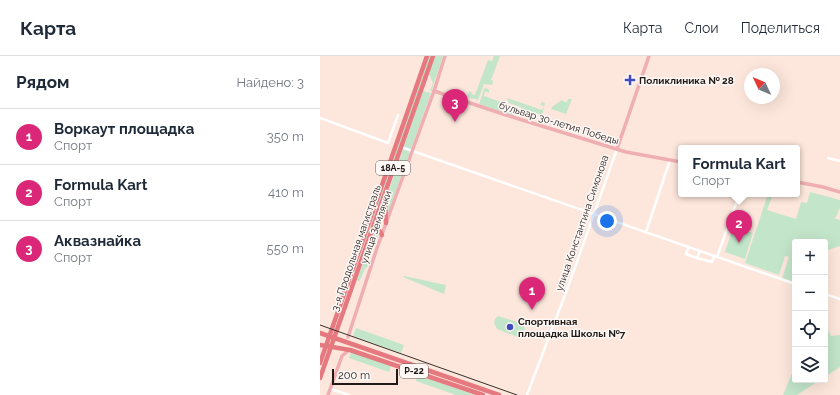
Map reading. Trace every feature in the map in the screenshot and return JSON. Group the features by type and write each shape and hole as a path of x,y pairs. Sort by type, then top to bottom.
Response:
{"highway":[{"name":"3-я Продольная магистраль","path":"320,378 427,56"},
{"name":"3-я Продольная магистраль","path":"320,363 370,234 432,56"},
{"path":"386,188 386,223"},
{"path":"370,234 375,230 378,230 382,236"},
{"name":"Р-22","path":"320,333 499,395"},
{"name":"Р-22","path":"320,345 350,350 483,395"}],"main road":[{"name":"улица Землячки","path":"348,337 386,223 434,91 445,56"},
{"name":"улица Константина Симонова","path":"617,149 649,56"},
{"name":"бульвар 30-летия Победы","path":"434,91 617,149 678,161"},
{"path":"800,183 840,192"},
{"path":"341,340 348,337 353,344"},
{"path":"335,347 342,356"},
{"path":"328,395 342,356 350,350"}],"street":[{"path":"320,118 388,144 398,116"},
{"path":"400,148 402,147 792,283"},
{"name":"улица Константина Симонова","path":"527,395 617,149"},
{"path":"828,158 840,161"},
{"path":"646,232 670,160"},
{"path":"689,247 686,254 712,262 716,256 738,198 740,197"},
{"path":"697,258 700,251"},
{"path":"828,295 840,299"},
{"path":"330,389 349,395"}],"green space":[{"path":"429,56 431,56 352,279 352,278"},
{"path":"435,56 443,56 431,92 433,83 429,74"},
{"path":"494,56 500,56 491,80 493,81 492,85 484,84 478,100 467,97 469,91 472,92 471,94 475,95 488,60 492,61"},
{"path":"486,88 489,90 489,93 485,91 484,96 507,104 506,106 517,108 517,114 514,116 479,104 484,89"},
{"path":"423,91 431,93 388,213 387,196"},
{"path":"507,98 542,110 544,106 540,105 542,102 545,103 542,115 536,113 535,118 519,113 521,107 509,103"},
{"path":"568,99 572,99 566,114 551,109 562,100 564,102 565,101 565,103 566,101 567,103"},
{"path":"810,192 840,200 840,208 836,217 834,218 840,220 840,246 828,250 828,239 792,239 792,281 782,278 789,257 785,256 779,275 745,263 767,197 772,197 767,210 796,219 801,202 807,203"},
{"path":"733,227 753,233 745,259 725,252"},
{"path":"376,231 379,234 368,266 359,282 357,280"},
{"path":"403,277 446,285 444,294"},
{"name":"Спортивная площадка Школы №7","path":"498,316 521,323 525,328 523,334 518,337 497,329 494,323"},
{"path":"356,328 404,345 401,353 353,336"},
{"path":"828,330 831,336 840,335 840,367 828,375"},
{"path":"351,352 391,366 389,372 349,358"},
{"path":"792,373 792,383 815,383 797,395 783,395"},
{"path":"418,375 475,395 456,395 416,381"}],"tram line":[{"path":"320,325 517,395"}],"place":[{"name":"Поликлиника № 28","path":"630,80"},
{"name":"Аквазнайка","path":"455,122"},
{"name":"Formula Kart","path":"739,243"},
{"name":"Воркаут площадка","path":"532,310"},
{"name":"Спортивная площадка Школы №7","path":"510,327"}]}
